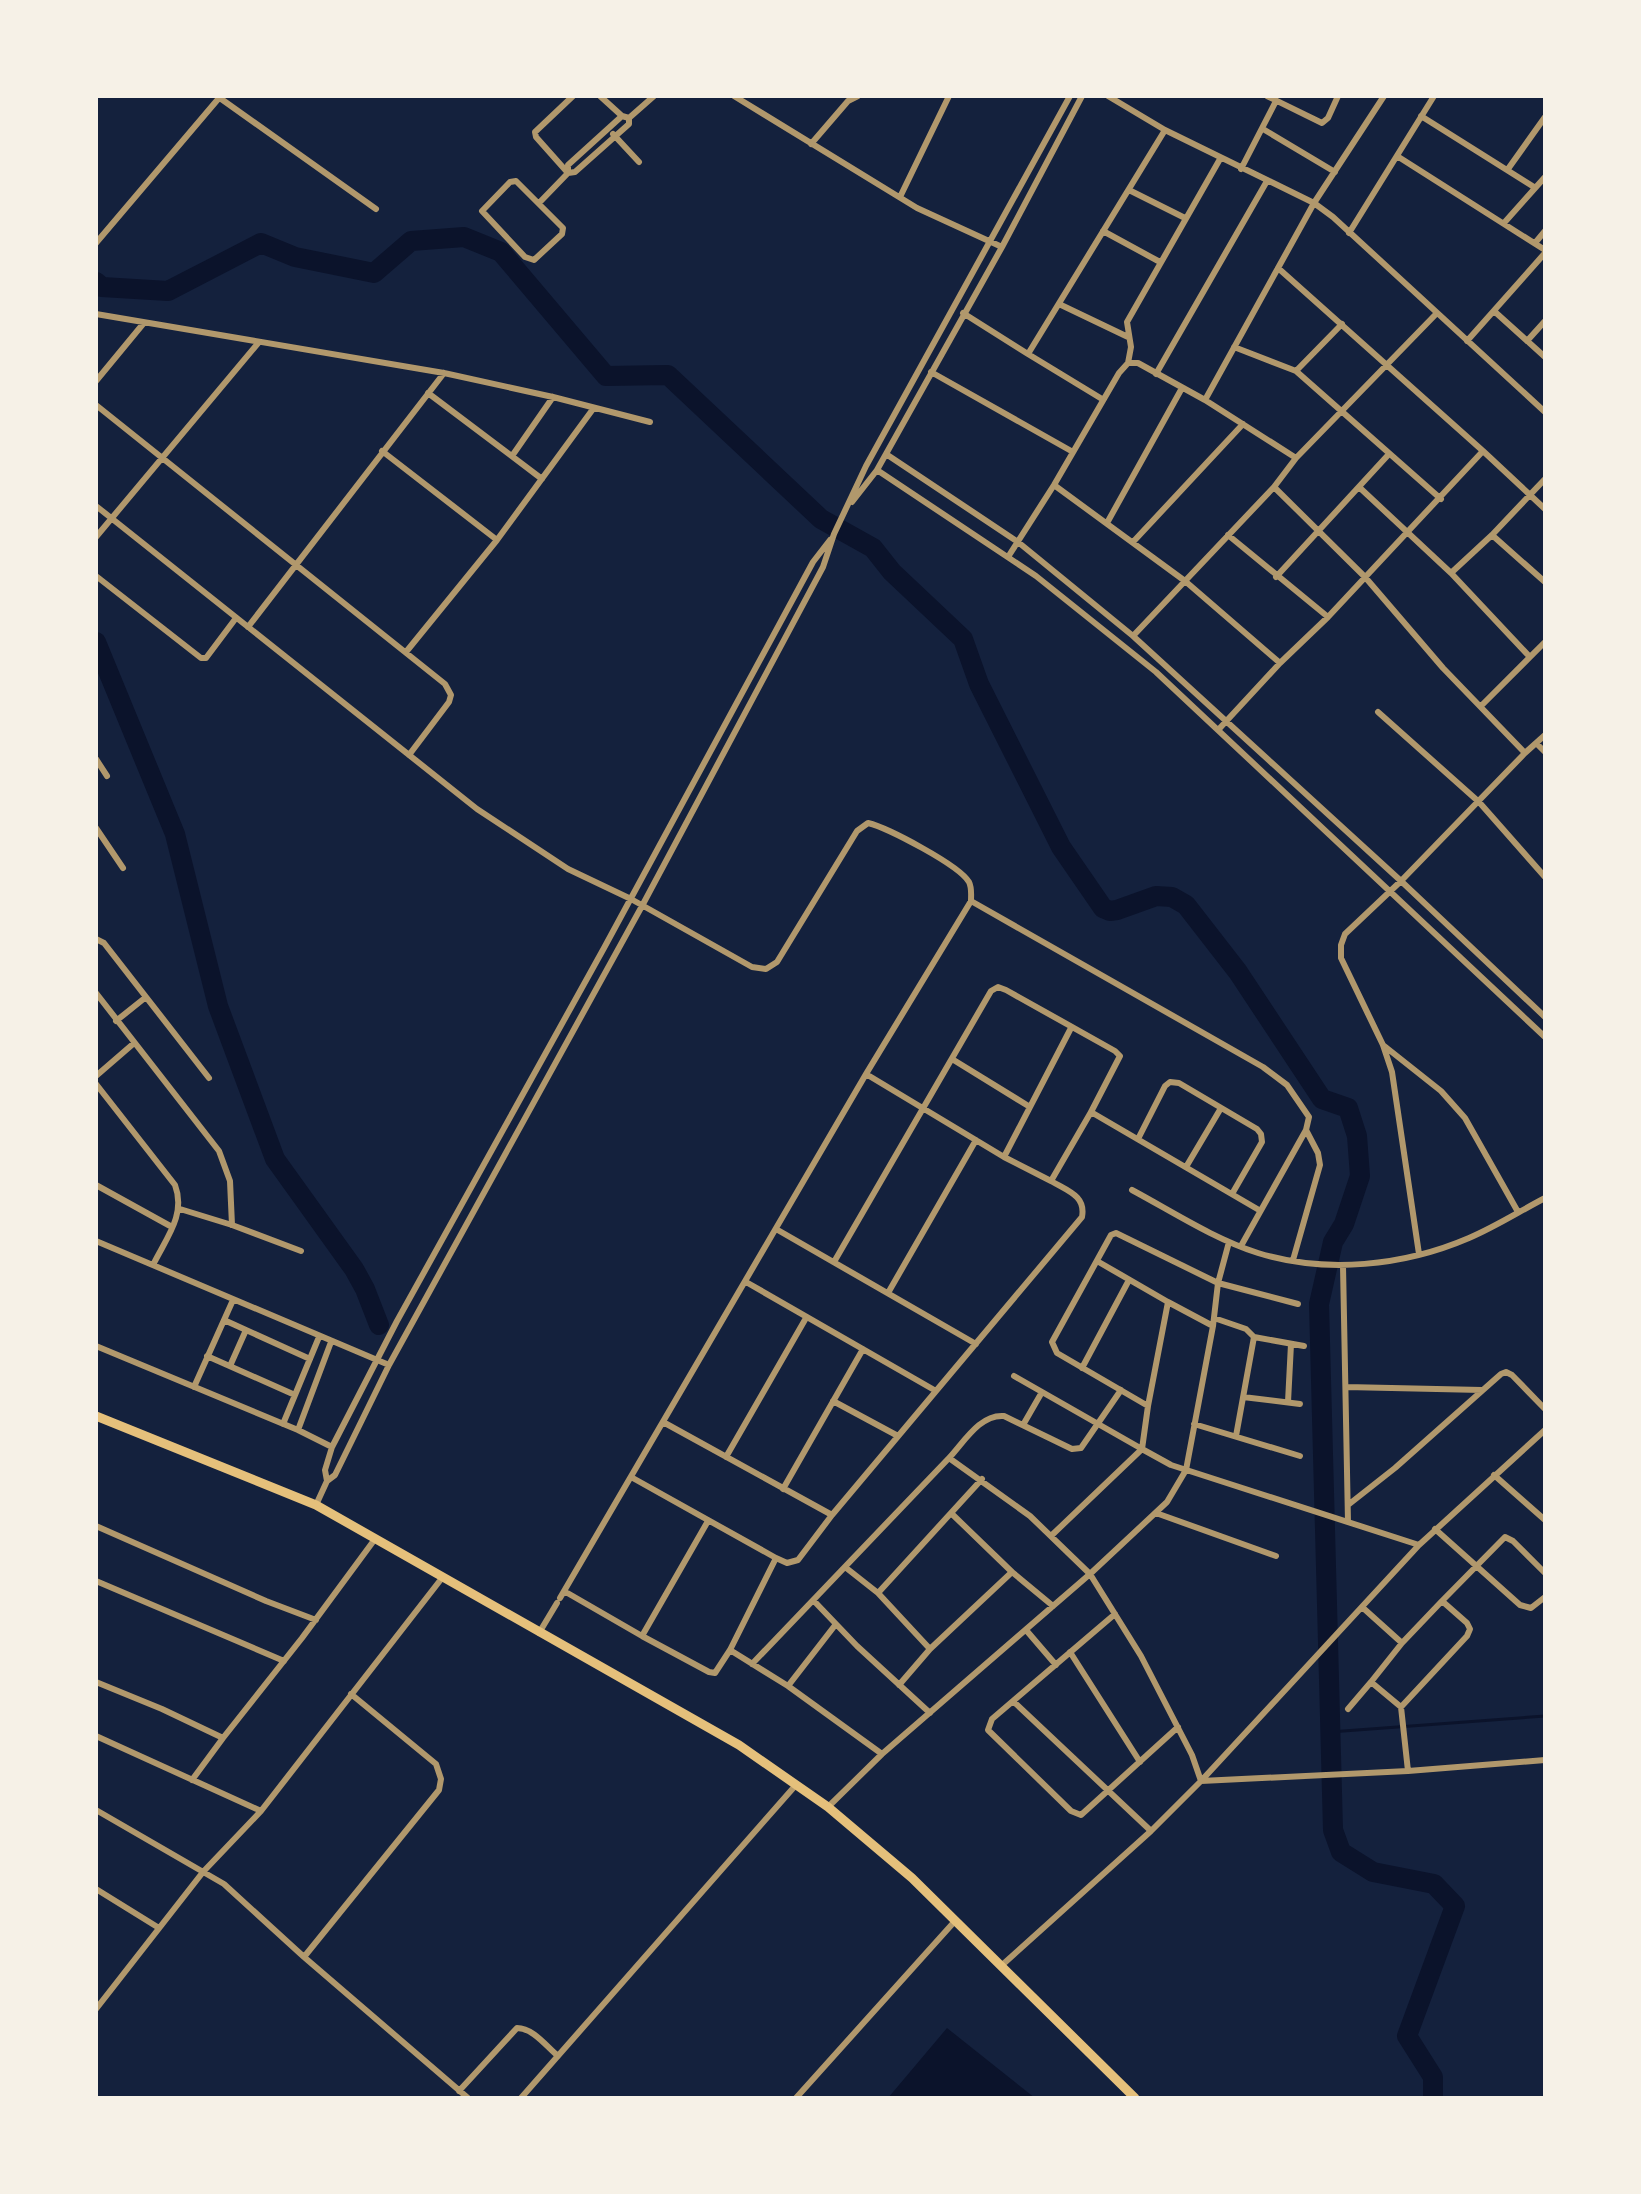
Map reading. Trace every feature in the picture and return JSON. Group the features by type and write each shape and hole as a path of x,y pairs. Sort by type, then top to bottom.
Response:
{"main road":[{"path":"96,1416 316,1505 739,1745 828,1807 912,1878 1135,2098"}],"street":[{"path":"568,173 534,134 573,96"},
{"path":"539,203 568,173 575,172 629,124 626,117 600,96"},
{"path":"568,173 568,165 608,128 654,96"},
{"path":"734,96 900,197 1002,247"},
{"path":"811,144 846,98 858,96"},
{"path":"900,197 949,96"},
{"path":"327,1481 325,1470 332,1447 454,1217 813,562 834,534 866,466 1070,96"},
{"path":"850,504 877,470 1002,247 1082,96"},
{"path":"1108,96 1220,159 1314,203 1545,412"},
{"path":"1267,96 1322,123 1328,118 1338,96"},
{"path":"1205,400 1314,203 1384,96"},
{"path":"1349,233 1434,96"},
{"path":"96,243 218,97 376,209"},
{"path":"1241,169 1276,101"},
{"path":"1421,116 1534,187"},
{"path":"1508,169 1545,117"},
{"path":"608,128 639,162"},
{"path":"1263,129 1335,172"},
{"path":"1028,354 1165,130"},
{"path":"1397,156 1545,252 1467,341"},
{"path":"1008,557 1054,485 1102,399 1128,363 1131,347 1127,322 1220,159"},
{"path":"1504,223 1545,177"},
{"path":"512,181 539,203 562,225 563,231 538,258 529,260 482,211 512,181"},
{"path":"1156,374 1267,181"},
{"path":"1129,190 1185,218"},
{"path":"1103,231 1160,262"},
{"path":"1535,243 1545,231"},
{"path":"1278,268 1545,509"},
{"path":"1059,304 1128,337"},
{"path":"1494,311 1545,357"},
{"path":"963,313 1102,399"},
{"path":"1133,636 1274,487 1296,458 1437,313"},
{"path":"96,314 444,373 650,422"},
{"path":"1527,341 1545,321"},
{"path":"96,381 143,324"},
{"path":"1296,371 1342,324"},
{"path":"96,537 259,342"},
{"path":"1234,347 1296,371 1441,499"},
{"path":"1128,363 1138,363 1205,400 1296,458"},
{"path":"931,372 1073,452"},
{"path":"248,627 444,373"},
{"path":"1107,523 1182,388"},
{"path":"428,393 542,479"},
{"path":"512,456 553,397"},
{"path":"96,405 445,684 451,695 449,702 409,755"},
{"path":"406,652 497,540 593,409"},
{"path":"1133,542 1243,424"},
{"path":"382,451 497,540"},
{"path":"1219,729 1441,499 1483,451"},
{"path":"886,454 1018,542 1133,636 1545,1017"},
{"path":"1276,577 1389,454"},
{"path":"877,470 1036,576 1156,672 1545,1037"},
{"path":"1451,573 1545,479"},
{"path":"1054,485 1185,581 1280,663"},
{"path":"1274,487 1365,577 1443,668 1525,753"},
{"path":"1359,487 1451,573 1529,656"},
{"path":"96,506 477,809 568,869 631,899 752,967 766,969 777,962 857,831 868,823 885,828 956,870 967,879 972,890 971,901 866,1074 539,1633"},
{"path":"316,1505 327,1481 335,1475 389,1365 642,906 823,567 834,534"},
{"path":"1228,535 1328,617"},
{"path":"1492,535 1545,582"},
{"path":"96,576 201,658 206,658 236,618"},
{"path":"1481,706 1545,642"},
{"path":"1378,712 1479,802 1545,877"},
{"path":"1419,1254 1392,1072 1383,1045 1341,958 1341,945 1345,934 1545,735"},
{"path":"1537,744 1545,752"},
{"path":"96,759 107,776"},
{"path":"96,828 123,868"},
{"path":"96,843 103,839"},
{"path":"971,901 1263,1067 1287,1085 1309,1117 1306,1130 1241,1246"},
{"path":"96,939 104,943 209,1078"},
{"path":"834,1262 991,991 998,987 1120,1056 1051,1181"},
{"path":"96,993 224,1160 230,1181 232,1225"},
{"path":"116,1021 146,997"},
{"path":"1004,1157 1071,1028"},
{"path":"96,1076 133,1044"},
{"path":"1383,1045 1441,1091 1465,1118 1518,1212"},
{"path":"952,1059 1030,1107"},
{"path":"631,1477 776,1558 787,1563 798,1560 832,1515 1082,1217 1080,1199 866,1074"},
{"path":"1138,1139 1165,1086 1170,1082 1179,1083 1261,1134 1262,1142 1232,1194"},
{"path":"96,1084 175,1185 180,1209 154,1263"},
{"path":"1186,1167 1221,1108"},
{"path":"1091,1112 1259,1210"},
{"path":"1293,1260 1320,1165 1318,1153 1306,1130"},
{"path":"888,1293 976,1140"},
{"path":"96,1185 172,1227"},
{"path":"1132,1190 1229,1242 1293,1260 1343,1266 1419,1254 1465,1240 1545,1198"},
{"path":"180,1209 301,1251"},
{"path":"776,1229 976,1344"},
{"path":"1148,1406 1057,1353 1052,1342 1111,1235 1116,1233 1218,1283 1298,1304"},
{"path":"96,1241 389,1365"},
{"path":"828,1807 882,1754 1090,1574 1167,1502 1186,1470 1218,1283 1229,1242"},
{"path":"1097,1261 1168,1302 1213,1322 1246,1329 1254,1337 1304,1346"},
{"path":"1343,1266 1348,1522"},
{"path":"1082,1368 1129,1280"},
{"path":"746,1282 936,1391"},
{"path":"194,1387 233,1300"},
{"path":"1052,1535 1142,1449 1168,1302"},
{"path":"726,1457 806,1318"},
{"path":"224,1320 310,1359"},
{"path":"230,1366 246,1330"},
{"path":"283,1424 319,1337"},
{"path":"1236,1436 1254,1337"},
{"path":"298,1430 331,1342"},
{"path":"1288,1402 1291,1344"},
{"path":"96,1346 332,1447"},
{"path":"783,1489 863,1349"},
{"path":"207,1356 295,1395"},
{"path":"1348,1505 1506,1372 1519,1381 1545,1409"},
{"path":"1014,1376 1142,1449 1186,1470 1419,1545"},
{"path":"1346,1387 1483,1390"},
{"path":"752,1664 985,1420 993,1415 1004,1416 1072,1449 1081,1448 1121,1390"},
{"path":"1023,1425 1042,1392"},
{"path":"1243,1397 1300,1404"},
{"path":"833,1401 898,1436"},
{"path":"663,1422 832,1515"},
{"path":"1194,1424 1300,1456"},
{"path":"1001,1967 1151,1831 1419,1545 1545,1430"},
{"path":"949,1458 982,1479 1052,1535 1090,1574 1141,1656 1178,1727 1201,1781"},
{"path":"1494,1475 1545,1521"},
{"path":"878,1593 982,1479"},
{"path":"1156,1513 1276,1556"},
{"path":"952,1514 1012,1572 1053,1606"},
{"path":"642,1636 708,1521"},
{"path":"96,1526 316,1620"},
{"path":"1435,1529 1526,1607 1536,1606 1545,1597"},
{"path":"1348,1709 1402,1643 1501,1540 1508,1537 1545,1573"},
{"path":"192,1780 375,1539"},
{"path":"560,1597 715,1673 720,1669 776,1558"},
{"path":"845,1567 878,1593 930,1649"},
{"path":"899,1685 930,1649 1012,1572"},
{"path":"96,2009 203,1872 261,1811 442,1578"},
{"path":"96,1581 284,1661"},
{"path":"814,1601 930,1713"},
{"path":"1401,1707 1470,1629 1442,1601"},
{"path":"1362,1607 1402,1643"},
{"path":"1115,1614 992,1719 988,1730 1071,1811 1081,1815 1178,1727"},
{"path":"788,1686 836,1624"},
{"path":"1026,1630 1056,1665"},
{"path":"730,1650 788,1686 882,1754"},
{"path":"1070,1652 1140,1762"},
{"path":"96,1682 223,1738"},
{"path":"1371,1682 1401,1707 1408,1771"},
{"path":"304,1957 439,1790 441,1779 436,1764 351,1694"},
{"path":"1013,1701 1151,1831"},
{"path":"96,1736 261,1811"},
{"path":"1201,1781 1408,1771 1545,1760"},
{"path":"521,2098 795,1786"},
{"path":"96,1810 224,1884 468,2098"},
{"path":"96,1889 159,1928"},
{"path":"796,2098 955,1921"},
{"path":"459,2091 517,2028 530,2032 558,2056"}],"water":[{"path":"947,2028 1035,2098 888,2098"}],"waterway":[{"path":"96,282 102,287 168,291 261,243 295,257 374,273 411,241 464,237 501,252 606,376 668,375 821,519 873,548 892,572 963,639 979,684 1061,847 1103,908 1117,910 1156,896 1172,897 1186,905 1238,972 1322,1099 1348,1108 1357,1136 1360,1176 1344,1224 1333,1242 1319,1304 1333,1830 1341,1852 1373,1872 1434,1884 1455,1906 1407,2036 1433,2077 1433,2098"},
{"path":"96,642 175,834 218,1006 275,1159 354,1269 379,1325"},
{"path":"1330,1732 1545,1716"}]}
